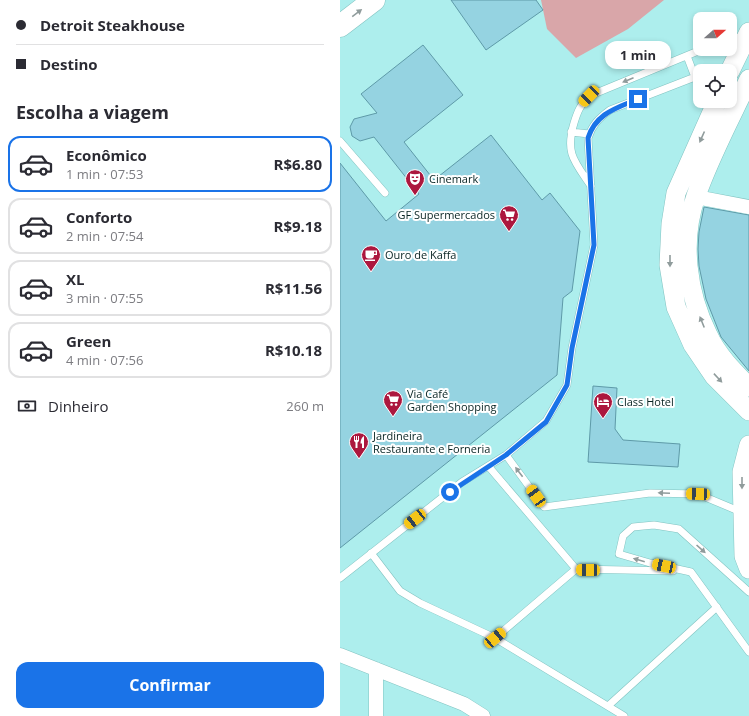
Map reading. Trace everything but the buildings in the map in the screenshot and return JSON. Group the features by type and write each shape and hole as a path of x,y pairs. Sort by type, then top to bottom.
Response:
{"highway":[{"path":"340,26 374,0"}],"main road":[{"path":"733,64 742,35"},
{"path":"749,79 696,197 690,226 688,256 692,297 708,336 728,366 749,387"},
{"path":"714,108 676,193 670,224 669,265 676,307 693,345 714,376 749,411"},
{"path":"749,445 742,472 744,556 749,569"}],"street":[{"path":"696,197 749,207"},
{"path":"340,655 464,704 483,716"},
{"path":"376,669 376,716"}],"lane":[{"path":"591,186 572,156 569,140 579,107 589,96 693,53"},
{"path":"687,56 693,67"},
{"path":"340,578 462,482 506,455 546,422 567,385 572,348 594,245 590,134 600,117 610,110 693,79"},
{"path":"571,132 590,134"},
{"path":"340,141 385,193"},
{"path":"506,455 544,507 650,493 698,494 742,512"},
{"path":"489,466 576,570"},
{"path":"749,592 679,529 654,525 633,527 623,536 619,554 650,563 691,572 749,652"},
{"path":"371,553 400,591 420,603 495,638 624,716"},
{"path":"495,638 576,570 691,572"},
{"path":"608,706 717,607"}],"shaded area":[{"path":"541,0 664,0 628,29 576,58 547,29"}],"place":[{"name":"Cinemark","path":"415,196"},
{"name":"GF Supermercados","path":"509,232"},
{"name":"Ouro de Kaffa","path":"371,272"},
{"name":"Via Café Garden Shopping","path":"393,417"},
{"name":"Class Hotel","path":"603,419"},
{"name":"Jardineira Restaurante e Forneria","path":"359,459"}],"route":[{"path":"450,492 462,482 506,455 546,422 567,385 572,348 594,245 588,138 591,129 600,117 610,110 638,99"}]}
